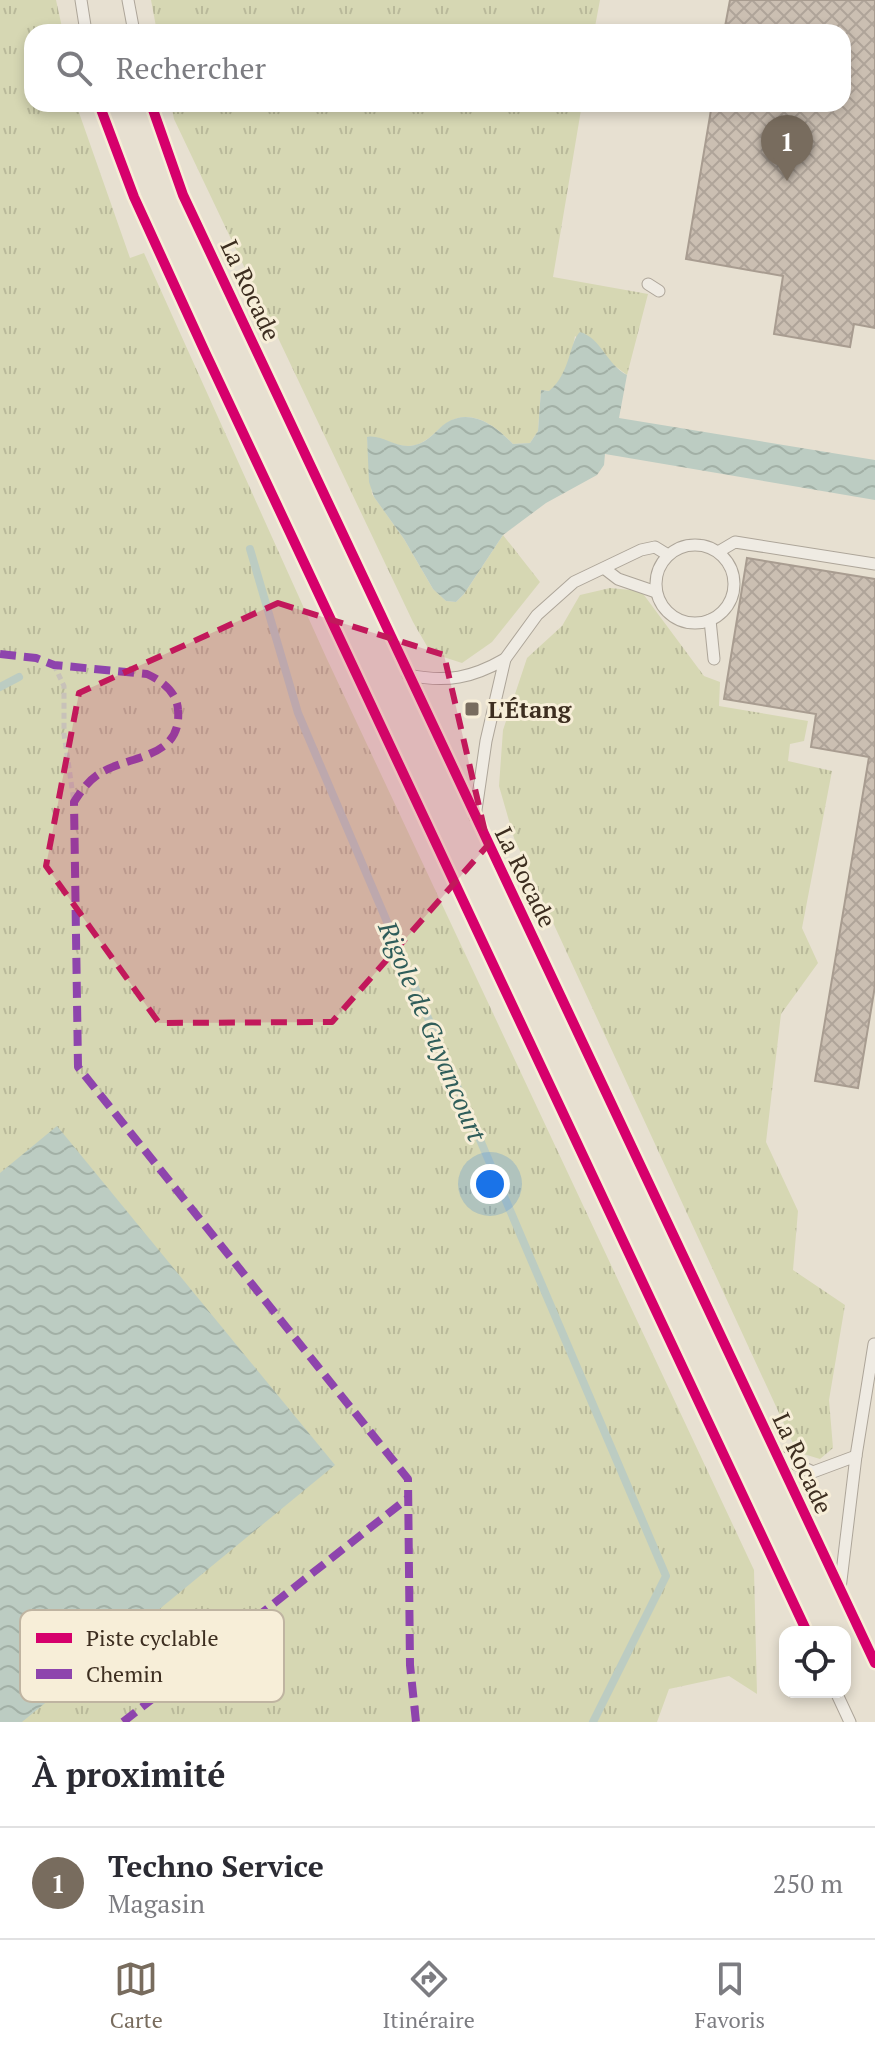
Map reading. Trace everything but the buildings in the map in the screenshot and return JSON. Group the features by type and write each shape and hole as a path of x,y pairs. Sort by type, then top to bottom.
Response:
{"lane":[{"path":"81,0 85,24"},
{"path":"128,0 132,24"},
{"path":"102,112 134,197 205,352 804,1626"},
{"name":"La Rocade","path":"154,112 183,195 875,1663"},
{"path":"648,284 659,291"},
{"path":"718,552 735,542 875,564"},
{"path":"694,545 718,552 732,573 734,587 731,600 710,620 694,623 680,621 664,609 656,592 660,565 668,555 694,545"},
{"path":"475,817 490,720 505,659 537,615 562,591 616,560 655,547 668,555"},
{"path":"605,569 618,579 656,592"},
{"path":"710,620 714,659"},
{"path":"408,675 433,680 460,679 481,673 505,659"},
{"path":"840,1590 856,1456 874,1344"},
{"path":"778,1456 813,1472 856,1456"},
{"path":"839,1698 850,1722"}],"path":[{"path":"54,665 64,686 64,734 74,802"}],"highlighted area":[{"path":"278,603 444,655 488,845 332,1022 159,1023 46,866 79,693"}],"green space":[{"path":"0,0 56,0 61,24 24,24 24,112 79,112 130,258 144,253 326,657 754,1570 757,1694 729,1676 669,1689 657,1722 0,1722"},
{"path":"151,0 600,0 596,24 156,24"},
{"path":"173,112 581,112 553,277 648,294 627,375 575,336 564,373 550,391 541,390 538,431 530,443 513,444 491,425 465,417 447,423 416,445 403,446 367,437 372,494 404,539 433,589 446,601 456,602 464,594 503,535 540,582 492,642 462,663 431,653 413,622"},
{"path":"610,588 641,591 704,676 720,682 719,706 808,721 804,741 790,744 788,761 832,771 802,928 818,963 781,1014 766,1142 798,1211 793,1270 845,1305 829,1400 833,1448 820,1459 797,1452 514,838 499,786 503,730 527,658 562,626 580,595"}],"water":[{"path":"580,332 593,340 627,375 619,418 875,460 875,500 605,454 604,465 597,475 546,503 503,535 464,594 456,602 446,601 433,589 404,539 374,497 369,482 367,437 415,445 428,439 446,423 465,417 491,425 513,444 530,443 538,431 541,390 549,391 562,376"},
{"path":"57,1126 335,1465 158,1610 20,1610 20,1702 46,1702 22,1722 0,1722 0,1173"}],"waterway":[{"name":"Rigole de Guyancourt","path":"250,549 298,713 666,1576 593,1722"},
{"name":"Rigole de Guyancourt","path":"0,687 19,677"}],"marked path":[{"path":"0,654 36,658 54,665 147,674 163,684 175,698 177,725 164,746 99,774 74,802 78,1067 408,1479 410,1665 416,1722"},
{"path":"266,1610 408,1498"},
{"path":"123,1722 148,1702"}],"cycle path":[{"path":"102,112 134,197 205,352 804,1626"},
{"path":"154,112 183,195 875,1663"}],"place":[{"name":"Techno Service","path":"787,181"},
{"name":"L'Étang","path":"472,709"}]}
